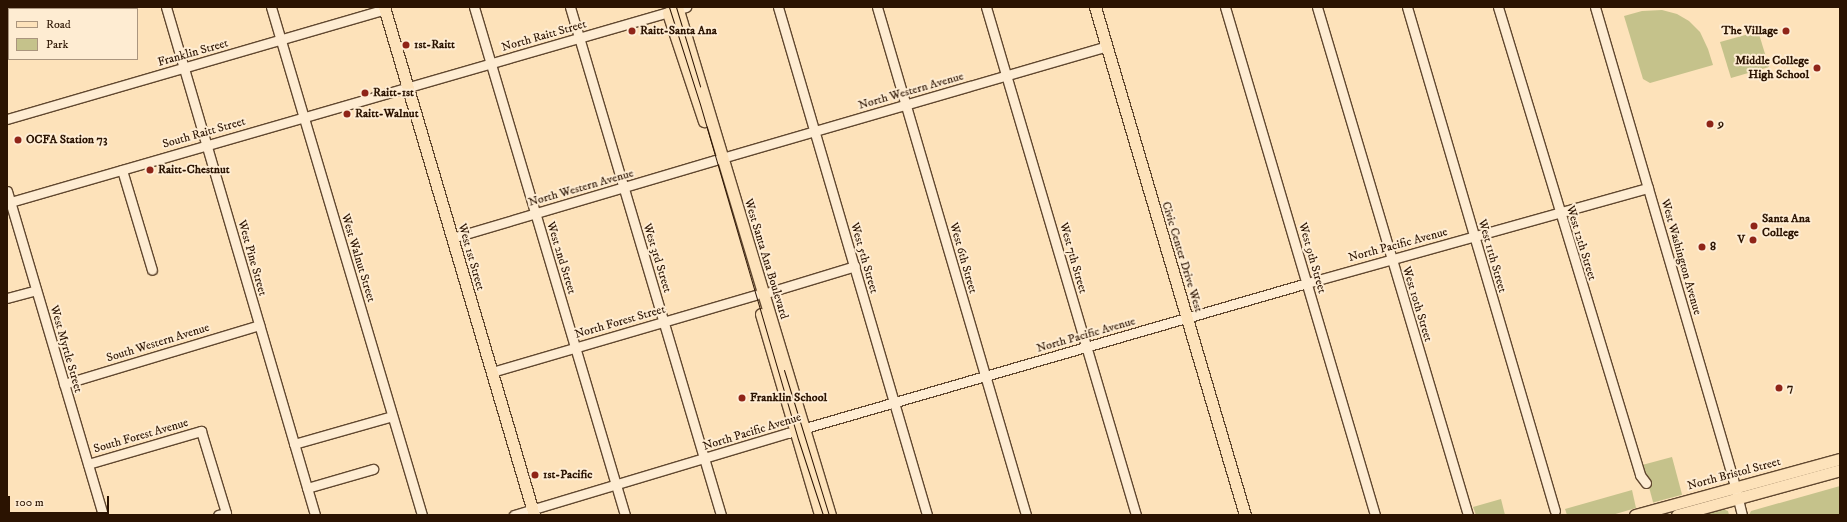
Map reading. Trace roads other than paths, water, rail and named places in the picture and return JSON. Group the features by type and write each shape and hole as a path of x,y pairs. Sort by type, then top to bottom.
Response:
{"main road":[{"name":"Civic Center Drive West","path":"1095,7 1245,515"},
{"name":"West 1st Street","path":"384,8 533,512"},
{"name":"West Santa Ana Boulevard","path":"678,10 719,159 799,430 820,515"},
{"name":"West Santa Ana Boulevard","path":"799,430 830,515"},
{"name":"North Bristol Street","path":"1635,515 1840,459"},
{"name":"North Bristol Street","path":"1677,515 1738,500 1840,470"}],"street":[{"name":"West Pine Street","path":"166,7 315,515"},
{"name":"West Walnut Street","path":"271,7 422,515"},
{"name":"West 2nd Street","path":"474,7 625,515"},
{"name":"West 3rd Street","path":"570,7 721,515"},
{"path":"651,18 653,7"},
{"name":"West 5th Street","path":"778,7 816,132 927,515"},
{"name":"West 6th Street","path":"877,7 1026,515"},
{"name":"West 7th Street","path":"986,7 1136,515"},
{"name":"West 9th Street","path":"1225,7 1375,515"},
{"name":"West 10th Street","path":"1316,7 1468,515"},
{"name":"West 11th Street","path":"1407,7 1555,511"},
{"name":"West 12th Street","path":"1498,7 1559,214 1640,475 1646,483"},
{"name":"West Washington Avenue","path":"1595,7 1742,515"},
{"name":"Franklin Street","path":"7,119 281,40 384,8"},
{"name":"North Raitt Street","path":"408,88 678,10"},
{"name":"North Western Avenue","path":"452,238 1107,46"},
{"name":"South Raitt Street","path":"9,203 408,88"},
{"path":"122,170 152,270"},
{"name":"North Pacific Avenue","path":"514,515 533,512 616,485 799,430 894,404 1307,283 1648,188"},
{"name":"West Myrtle Street","path":"7,191 9,203 103,515"},
{"name":"North Forest Street","path":"492,372 855,266"},
{"path":"7,298 36,290"},
{"name":"South Western Avenue","path":"64,384 259,325"},
{"path":"294,444 392,416"},
{"name":"South Forest Avenue","path":"88,464 201,431 222,514"},
{"path":"307,488 373,469"}],"tram line":[{"path":"669,7 700,104 798,439 823,515"},
{"path":"676,7 700,86"},
{"path":"784,370 829,515"}],"place":[{"name":"Raitt-Santa Ana","path":"632,31"},
{"name":"The Village","path":"1786,31"},
{"name":"1st-Raitt","path":"406,45"},
{"name":"Middle College High School","path":"1817,68"},
{"name":"Raitt-1st","path":"365,93"},
{"name":"Raitt-Walnut","path":"347,114"},
{"name":"9","path":"1710,124"},
{"name":"OCFA Station 73","path":"18,140"},
{"name":"Raitt-Chestnut","path":"150,170"},
{"name":"Santa Ana College","path":"1754,226"},
{"name":"V","path":"1753,240"},
{"name":"8","path":"1702,247"},
{"name":"7","path":"1779,388"},
{"name":"Franklin School","path":"742,398"},
{"name":"1st-Pacific","path":"535,475"}]}
